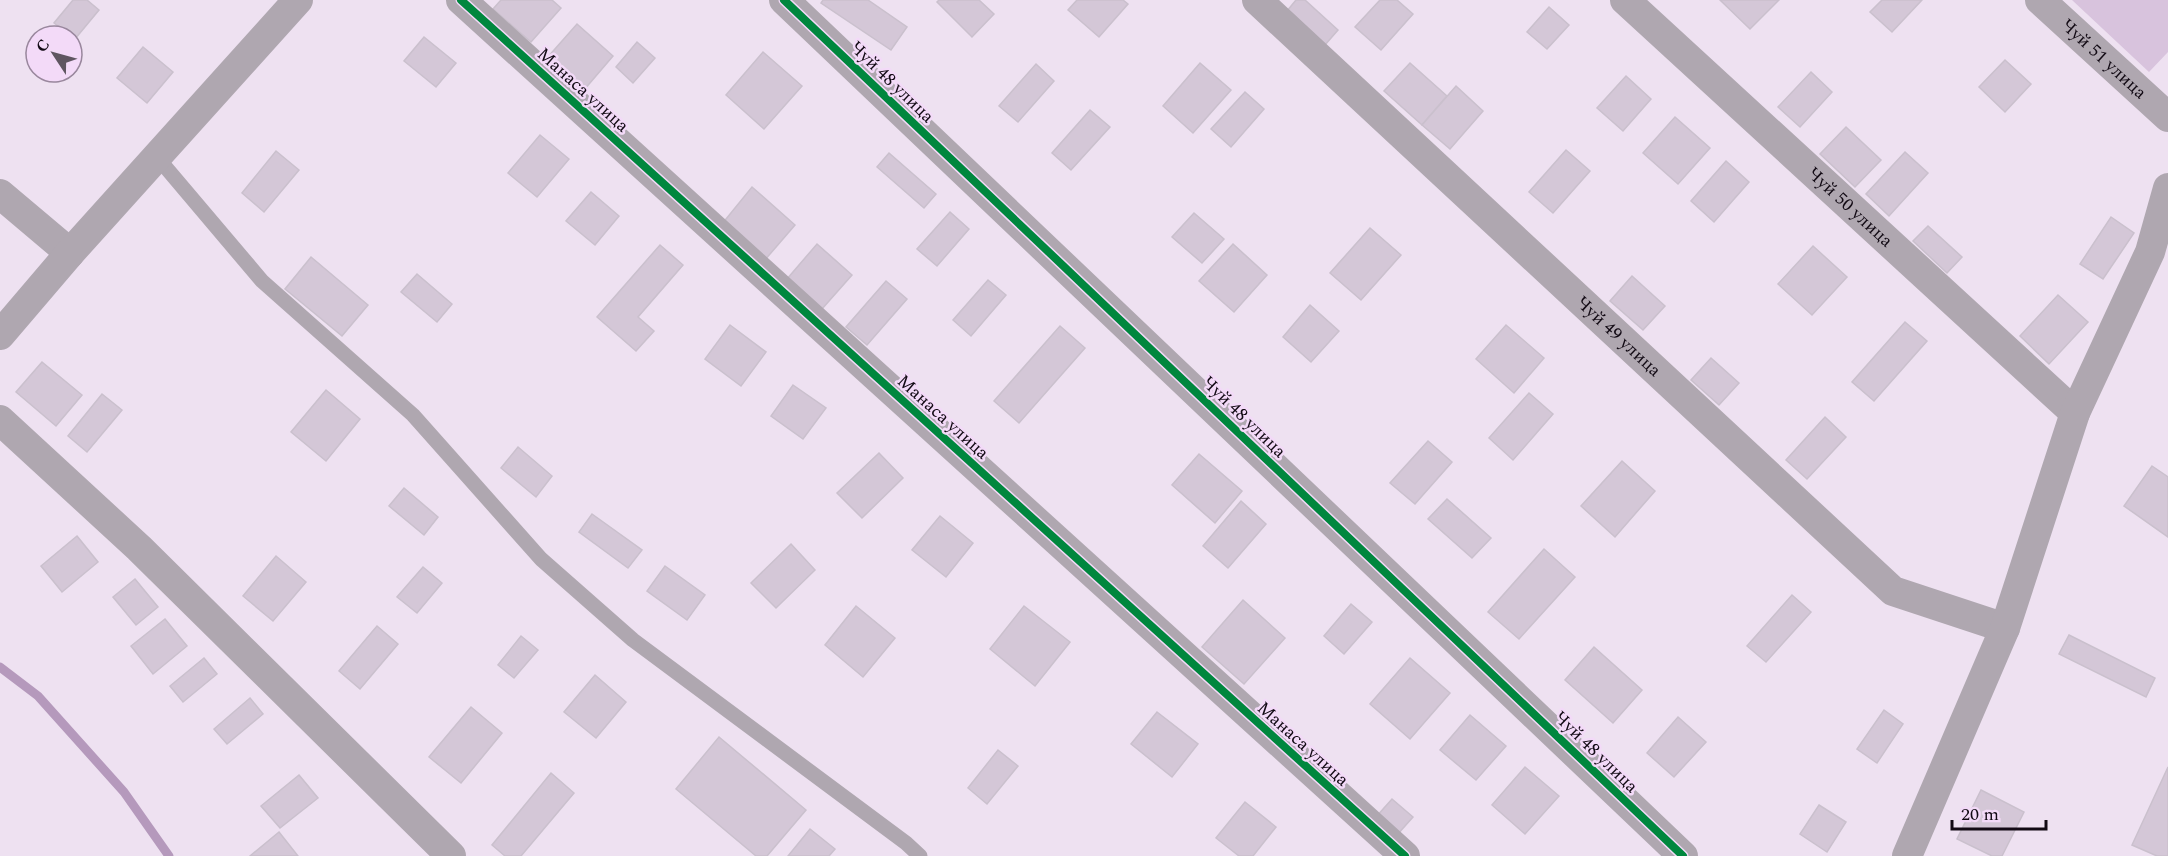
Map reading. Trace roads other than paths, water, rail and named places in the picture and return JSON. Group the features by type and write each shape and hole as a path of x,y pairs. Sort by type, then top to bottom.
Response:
{"street":[{"path":"0,335 70,253 298,0"},
{"name":"Манаса улица","path":"461,0 1405,856"},
{"name":"Чуй 48 улица","path":"784,0 1683,856"},
{"name":"Чуй 49 улица","path":"1257,0 1893,591 2005,628"},
{"name":"Чуй 50 улица","path":"1625,0 2075,413"},
{"name":"Чуй 51 улица","path":"2040,0 2168,117"},
{"path":"1907,856 2005,628 2075,413 2150,252 2168,188"},
{"path":"0,194 70,253"},
{"path":"0,420 139,548 451,856"}],"lane":[{"path":"157,157 262,281 413,415 541,559 633,640 906,843 920,856"}],"waterway":[{"path":"0,667 38,696 124,792 169,856"}]}
